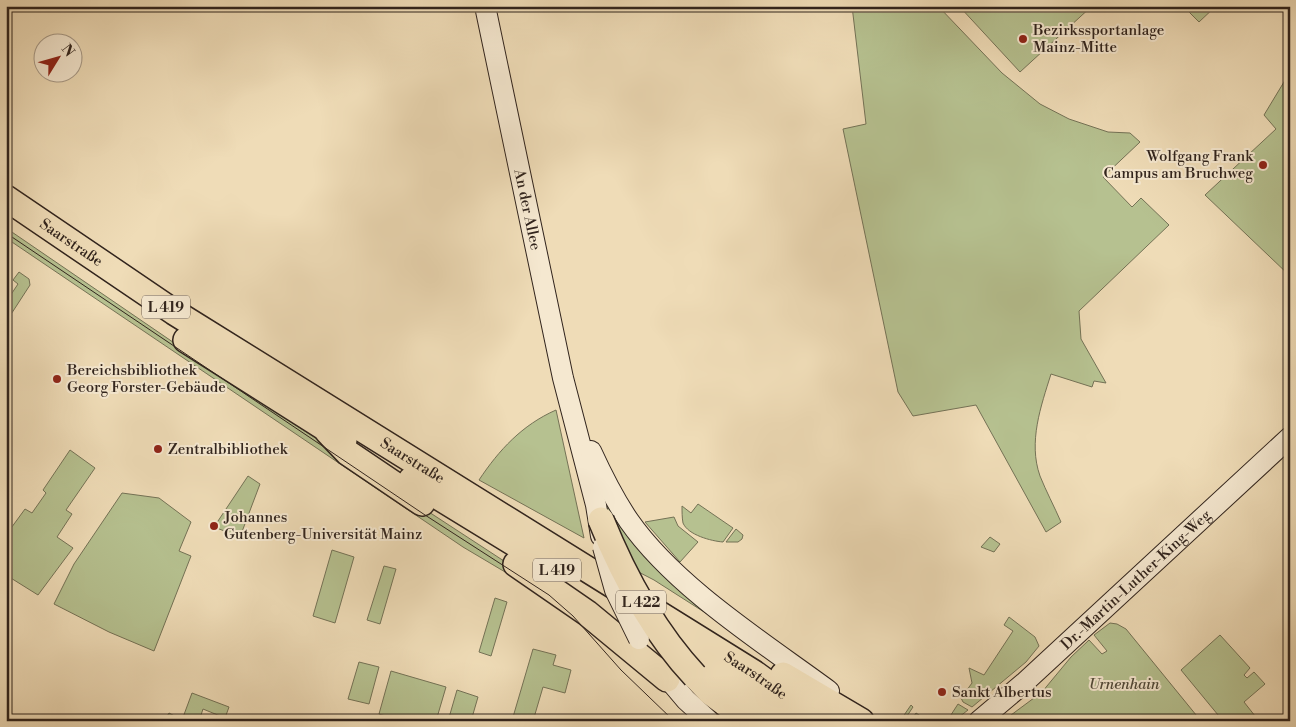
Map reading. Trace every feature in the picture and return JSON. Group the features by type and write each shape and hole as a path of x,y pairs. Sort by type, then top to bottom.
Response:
{"highway":[{"name":"Saarstraße","path":"6,198 174,312 366,434 497,512 754,673 820,721"},
{"name":"Saarstraße","path":"6,217 229,368 642,622 787,721"},
{"path":"322,426 348,453 405,492 535,575 624,642 667,679"},
{"name":"L 419","path":"497,512 526,518 592,553 661,594 802,688 861,721"},
{"name":"L 422","path":"598,514 621,566 651,619 695,676 710,692 749,721"}],"main road":[{"name":"An der Allee","path":"485,6 563,378 573,410"},
{"name":"L 422","path":"573,410 615,590 639,639 667,679"},
{"name":"L 422","path":"573,410 614,497 630,522 659,557 710,601 870,721"},
{"name":"Dr.-Martin-Luther-King-Weg","path":"979,721 1024,683 1290,437"},
{"path":"667,679 709,721"}],"green space":[{"path":"852,6 938,6 1002,73 1040,104 1069,119 1108,132 1130,133 1140,142 1103,177 1132,207 1141,198 1169,225 1079,311 1081,339 1106,383 1094,381 1092,387 1051,374 1037,424 1035,450 1040,476 1061,522 1046,532 976,405 913,416 898,392 843,129 866,124"},
{"name":"Bezirkssportanlage Mainz-Mitte","path":"959,6 1092,6 1020,72"},
{"path":"1183,6 1216,6 1199,22"},
{"name":"Wolfgang Frank Campus am Bruchweg","path":"1290,72 1290,276 1205,195 1276,129 1264,115"},
{"path":"6,228 265,405 530,578 527,585 463,547 6,238"},
{"path":"19,272 29,279 30,285 6,322 6,302 18,284 13,280"},
{"path":"556,410 584,538 479,480 512,439 532,423"},
{"path":"70,450 95,468 66,510 72,514 57,537 73,548 38,595 6,575 6,535 25,509 32,513 46,493 43,490"},
{"path":"248,476 260,484 240,537 214,527"},
{"path":"122,493 159,498 191,522 179,551 191,556 154,651 109,632 54,604 74,564"},
{"path":"613,503 726,626 654,580 625,565 602,507"},
{"path":"698,504 733,528 723,542 700,537 690,531 683,523 682,506 691,513"},
{"path":"674,517 678,526 698,542 680,562 645,522"},
{"path":"736,529 743,535 742,539 738,542 726,542"},
{"path":"990,537 1000,544 994,552 981,547"},
{"path":"332,550 354,557 335,623 313,616"},
{"path":"384,566 396,569 380,624 367,620"},
{"path":"495,598 507,602 491,656 479,652"},
{"path":"1009,617 1035,637 1039,646 1026,662 972,707 963,702 961,698 972,683 969,668 984,675 1013,631 1004,625"},
{"name":"Urnenhain","path":"1110,623 1117,624 1126,629 1201,721 1003,721 1042,692 1071,657 1089,640 1102,654 1107,651 1094,635"},
{"path":"1220,635 1250,668 1244,675 1247,678 1254,672 1265,684 1244,702 1259,721 1223,721 1181,670"},
{"path":"533,649 556,655 553,665 571,670 565,693 543,687 533,721 513,717"},
{"path":"359,662 379,667 369,704 348,699"},
{"path":"391,671 446,687 436,721 402,721 379,714"},
{"path":"457,690 478,697 471,721 448,721"},
{"path":"192,693 229,707 225,718 203,709 199,721 164,721 169,713 182,720"},
{"path":"958,704 968,710 954,721 947,721"},
{"path":"911,705 913,707 907,716 912,719 916,713 928,721 900,721"}],"tram line":[{"path":"6,233 425,515 549,595 573,616 621,670 674,721"}],"place":[{"name":"Bezirkssportanlage Mainz-Mitte","path":"1023,39"},
{"name":"Wolfgang Frank Campus am Bruchweg","path":"1263,165"},
{"name":"Bereichsbibliothek Georg Forster-Gebäude","path":"57,379"},
{"name":"Zentralbibliothek","path":"158,449"},
{"name":"Johannes Gutenberg-Universität Mainz","path":"214,526"},
{"name":"Sankt Albertus","path":"942,692"}]}
